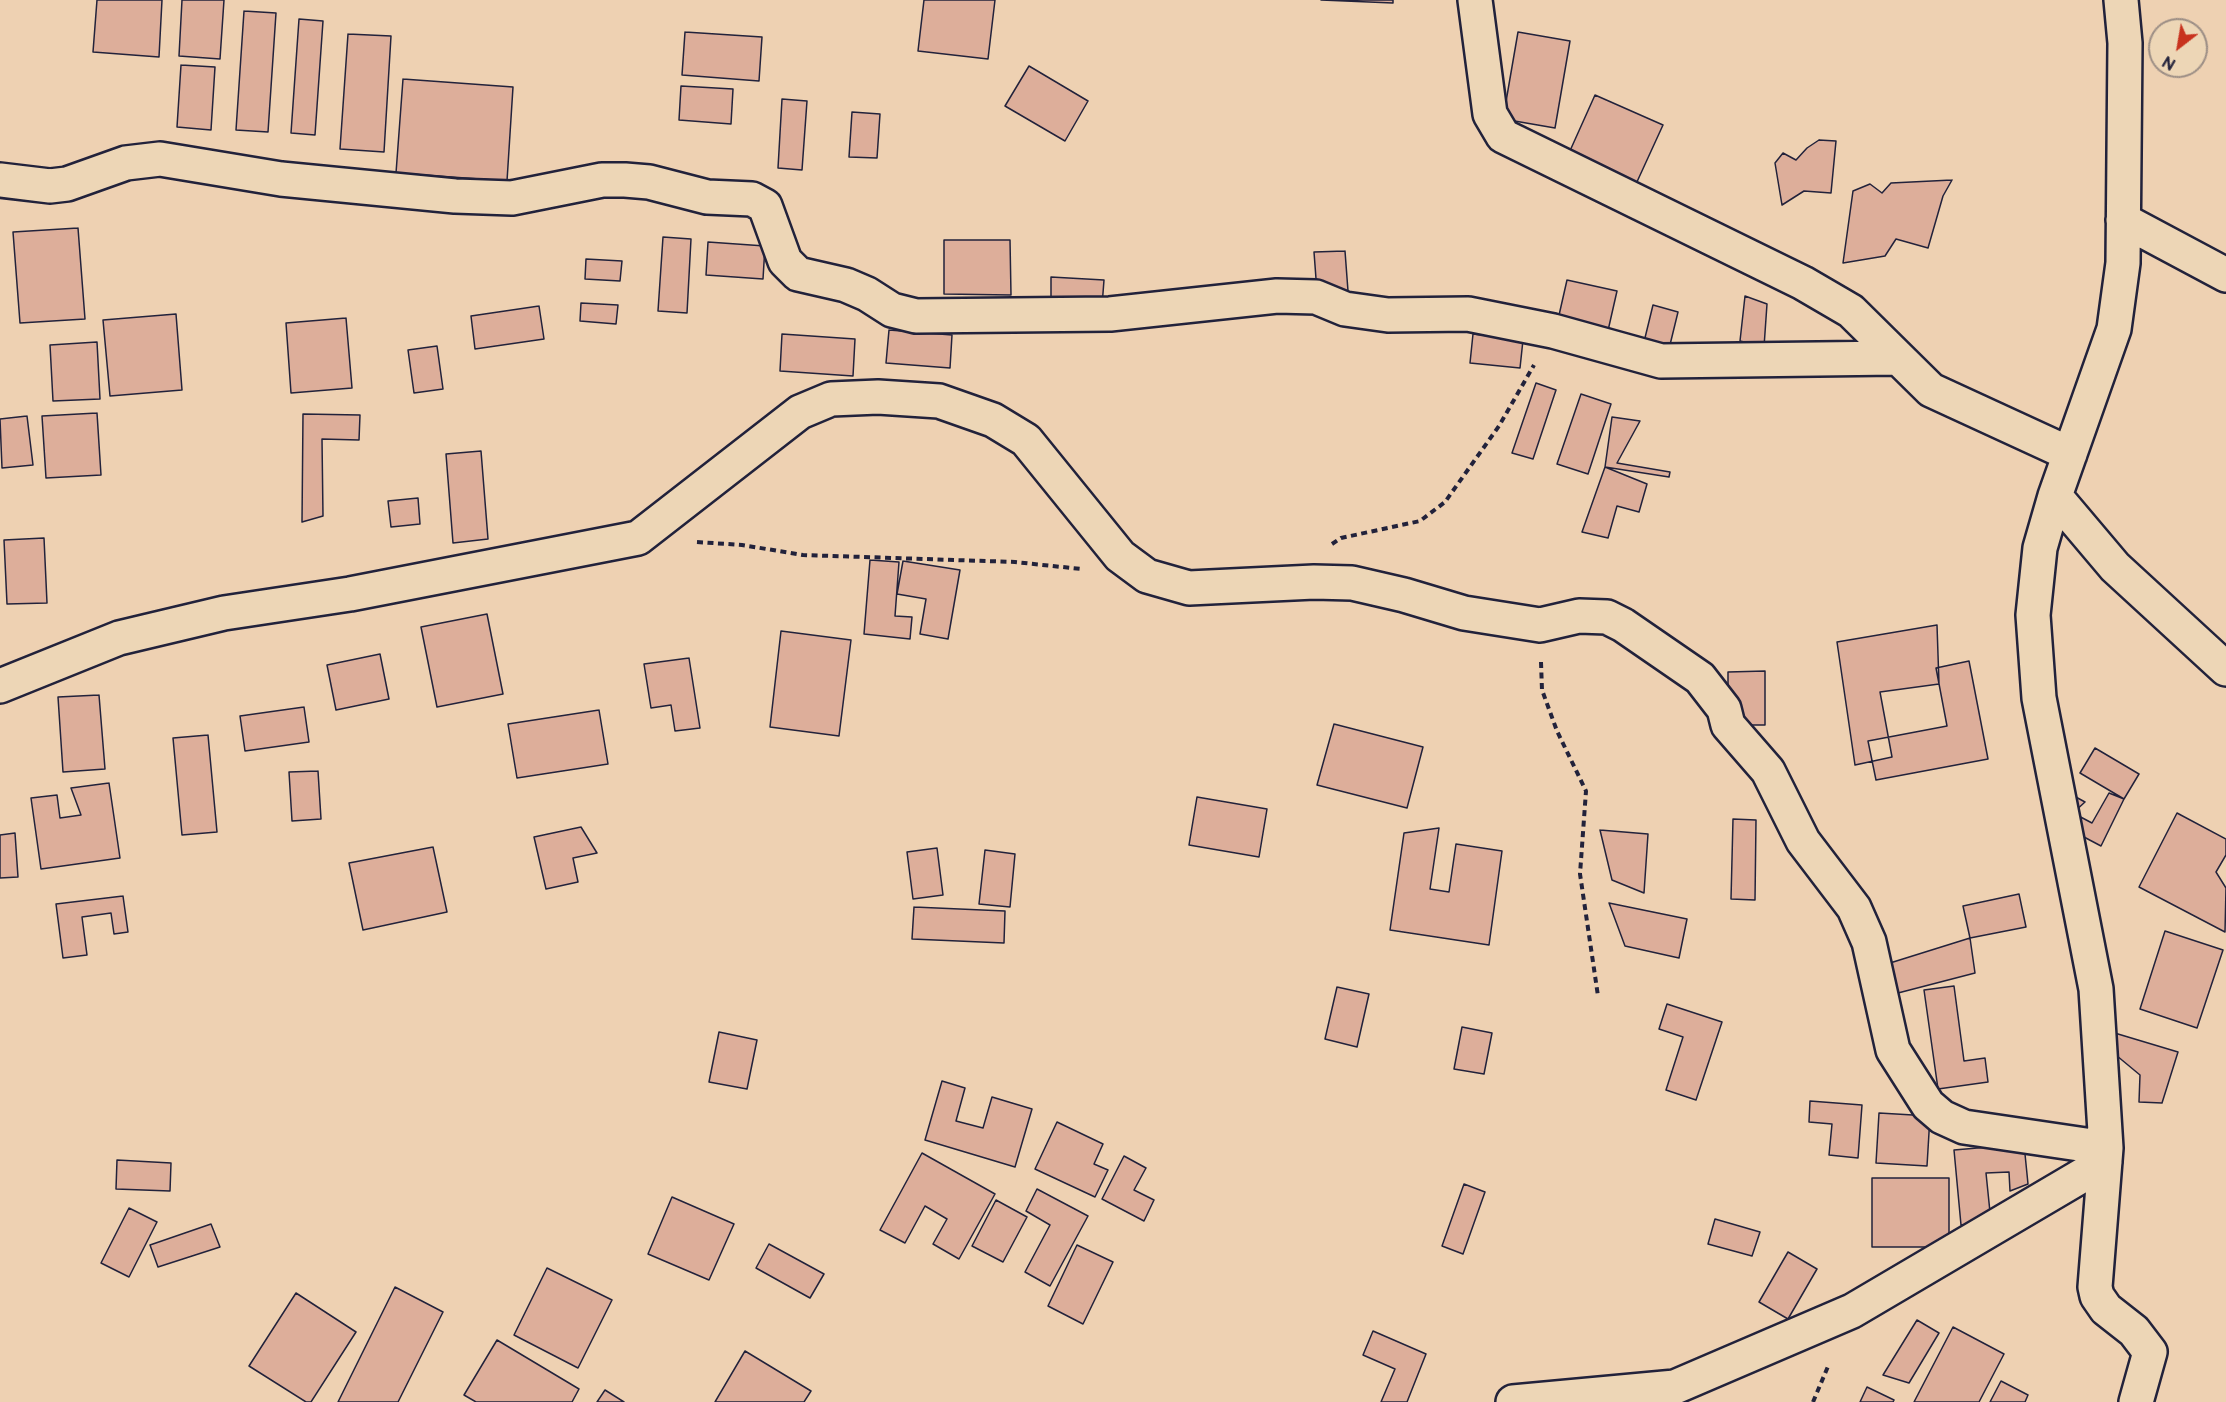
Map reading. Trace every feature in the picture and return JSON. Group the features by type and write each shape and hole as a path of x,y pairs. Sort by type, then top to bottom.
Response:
{"street":[{"path":"1474,0 1490,114 1503,136 1803,283 1851,311 1918,380 1944,398 2070,454"},
{"path":"2121,0 2125,43 2123,263 2115,329 2055,496 2040,548 2033,615 2039,698 2096,988 2105,1155 2095,1287 2097,1296 2106,1309 2134,1331 2150,1352 2136,1402"},
{"path":"0,180 50,186 67,184 126,163 159,159 281,180 455,196 512,198 602,180 633,181 707,197 752,199 759,202 768,211 785,261 798,274 846,285 867,294 892,310 916,316 1110,314 1277,296 1316,297 1345,309 1388,315 1468,314 1553,331 1661,361 1896,358"},
{"path":"2123,220 2226,275"},
{"path":"0,686 120,638 212,616 350,594 638,538 800,412 831,399 878,397 939,401 993,420 1026,440 1120,556 1147,576 1189,588 1314,582 1352,584 1404,595 1464,613 1540,625 1579,616 1607,617 1623,624 1648,645 1700,678 1724,709 1728,725 1768,771 1803,841 1854,908 1869,942 1893,1050 1928,1105 1942,1117 1964,1127 2105,1155"},
{"path":"2055,496 2115,567 2226,669"},
{"path":"1513,1402 1675,1387 1852,1311 2105,1155"}],"path":[{"path":"1331,544 1341,538 1420,521 1445,502 1499,426 1553,331"},
{"path":"696,542 742,545 803,555 1015,562 1147,576"},
{"path":"1540,625 1542,690 1557,731 1586,791 1580,874 1598,996"}],"building":[{"path":"97,0 162,0 159,57 93,52"},
{"path":"182,0 224,0 220,59 179,56"},
{"path":"924,0 995,0 988,59 918,51"},
{"path":"1321,0 1393,0 1393,3"},
{"path":"244,11 276,13 268,132 236,130"},
{"path":"299,19 323,21 315,135 291,133"},
{"path":"685,32 762,37 759,81 682,75"},
{"path":"1518,32 1570,41 1555,128 1503,119"},
{"path":"348,34 391,36 384,152 340,149"},
{"path":"181,65 215,67 211,130 177,127"},
{"path":"1029,66 1088,101 1065,141 1005,106"},
{"path":"403,79 513,87 507,181 396,173"},
{"path":"681,86 733,89 731,124 679,120"},
{"path":"1595,95 1663,125 1636,184 1569,153"},
{"path":"782,99 807,101 802,170 778,168"},
{"path":"852,112 880,114 877,158 849,157"},
{"path":"1819,140 1836,141 1831,193 1804,191 1782,205 1775,163 1783,153 1796,160 1807,148"},
{"path":"1952,180 1943,196 1928,248 1896,239 1885,256 1843,263 1853,191 1870,184 1882,193 1891,183"},
{"path":"78,228 85,319 20,323 13,232"},
{"path":"663,237 691,239 687,313 658,311"},
{"path":"944,240 1010,240 1011,295 944,294"},
{"path":"708,242 765,246 763,279 706,275"},
{"path":"1345,251 1348,291 1317,292 1314,252"},
{"path":"586,259 622,261 620,281 585,279"},
{"path":"1051,277 1104,280 1102,306 1051,304"},
{"path":"1567,280 1617,291 1607,335 1557,324"},
{"path":"1745,296 1767,304 1764,347 1740,341"},
{"path":"581,303 618,305 616,324 580,321"},
{"path":"1653,305 1678,312 1668,353 1643,346"},
{"path":"539,306 544,339 475,349 471,316"},
{"path":"176,314 182,390 110,396 103,320"},
{"path":"346,318 352,388 291,393 286,323"},
{"path":"889,330 952,335 950,368 886,363"},
{"path":"782,334 855,339 853,376 780,371"},
{"path":"1473,334 1523,340 1520,368 1470,363"},
{"path":"97,342 100,399 53,401 50,345"},
{"path":"437,346 443,389 414,393 408,350"},
{"path":"1536,383 1556,390 1533,459 1512,453"},
{"path":"1581,394 1611,404 1588,474 1557,464"},
{"path":"97,413 101,475 46,478 42,416"},
{"path":"303,414 360,415 359,440 322,439 323,516 302,522"},
{"path":"27,416 33,465 2,468 0,419"},
{"path":"1612,417 1640,421 1617,463 1670,472 1669,477 1605,467"},
{"path":"481,451 488,539 453,543 446,454"},
{"path":"1605,467 1647,484 1639,512 1617,506 1608,538 1582,532"},
{"path":"418,498 420,524 391,527 388,501"},
{"path":"44,538 47,603 7,604 4,540"},
{"path":"870,560 899,562 895,616 912,617 910,639 864,634"},
{"path":"903,561 960,570 948,639 920,634 926,599 897,594"},
{"path":"487,614 503,694 437,707 421,627"},
{"path":"1937,625 1939,684 1880,692 1892,757 1855,765 1837,642"},
{"path":"781,631 851,640 839,736 770,727"},
{"path":"380,654 389,699 336,710 327,665"},
{"path":"689,658 700,728 675,731 671,705 651,708 644,664"},
{"path":"1969,661 1988,759 1876,780 1868,741 1947,726 1936,668"},
{"path":"1765,671 1765,725 1728,725 1728,672"},
{"path":"99,695 105,769 63,772 58,697"},
{"path":"304,707 309,742 245,751 240,716"},
{"path":"599,710 608,764 517,778 508,724"},
{"path":"1334,724 1423,747 1407,808 1317,785"},
{"path":"208,735 217,832 182,835 173,738"},
{"path":"2095,748 2139,774 2124,799 2080,773"},
{"path":"318,771 321,819 292,821 289,772"},
{"path":"109,783 120,858 41,869 31,798 57,795 60,818 81,815 71,788"},
{"path":"2063,790 2085,802 2073,813 2092,823 2109,793 2124,799 2101,846 2048,818"},
{"path":"1197,797 1267,809 1259,857 1189,845"},
{"path":"2177,813 2226,839 2226,855 2216,872 2226,888 2225,932 2139,887"},
{"path":"1733,819 1756,820 1755,900 1731,899"},
{"path":"581,827 597,853 573,858 578,882 546,889 534,837"},
{"path":"1439,828 1430,889 1449,892 1456,844 1502,851 1489,945 1390,930 1404,833"},
{"path":"1600,830 1648,834 1644,893 1612,880"},
{"path":"15,833 18,877 0,878 0,835"},
{"path":"433,847 447,912 363,930 349,863"},
{"path":"937,848 943,895 913,899 907,852"},
{"path":"985,850 1015,854 1010,907 979,904"},
{"path":"2019,894 2026,927 1970,938 1963,906"},
{"path":"123,896 128,932 114,934 111,913 82,917 87,955 63,958 56,904"},
{"path":"1609,903 1687,919 1679,958 1625,946"},
{"path":"914,907 1005,911 1004,943 912,939"},
{"path":"2165,931 2223,950 2197,1028 2140,1009"},
{"path":"1970,938 1975,973 1898,993 1890,963"},
{"path":"1954,986 1964,1061 1985,1058 1988,1082 1938,1089 1924,990"},
{"path":"1337,987 1369,994 1357,1047 1325,1039"},
{"path":"1667,1004 1722,1022 1696,1100 1666,1090 1683,1037 1659,1029"},
{"path":"1462,1027 1492,1033 1484,1074 1454,1069"},
{"path":"2098,1028 2178,1052 2162,1103 2139,1102 2140,1075 2099,1041"},
{"path":"719,1032 757,1040 747,1089 709,1082"},
{"path":"942,1081 965,1088 956,1121 983,1128 992,1097 1032,1109 1015,1167 925,1140"},
{"path":"1810,1101 1862,1105 1858,1158 1829,1155 1832,1124 1809,1122"},
{"path":"1879,1113 1930,1116 1927,1166 1876,1163"},
{"path":"1057,1122 1103,1144 1094,1164 1108,1170 1095,1197 1035,1169"},
{"path":"2024,1144 2028,1184 2010,1191 2009,1172 1986,1173 1991,1222 1961,1225 1954,1150"},
{"path":"922,1153 995,1194 959,1259 933,1244 947,1219 925,1206 905,1243 880,1230"},
{"path":"1124,1156 1146,1168 1134,1190 1154,1200 1144,1221 1102,1199"},
{"path":"117,1160 171,1163 170,1191 116,1189"},
{"path":"1872,1178 1949,1178 1949,1247 1872,1247"},
{"path":"1464,1184 1485,1192 1463,1254 1442,1246"},
{"path":"1037,1189 1088,1216 1050,1286 1025,1272 1050,1225 1026,1211"},
{"path":"672,1197 734,1224 709,1280 648,1254"},
{"path":"996,1200 1027,1217 1003,1262 972,1246"},
{"path":"129,1208 157,1222 129,1277 101,1263"},
{"path":"1715,1219 1760,1232 1752,1256 1708,1244"},
{"path":"211,1224 220,1247 158,1267 150,1245"},
{"path":"769,1244 824,1274 810,1298 756,1268"},
{"path":"1077,1245 1113,1262 1083,1324 1048,1306"},
{"path":"1788,1252 1817,1269 1788,1319 1759,1302"},
{"path":"547,1268 612,1300 578,1368 514,1335"},
{"path":"395,1287 443,1312 398,1402 338,1402"},
{"path":"296,1293 356,1332 311,1402 306,1402 249,1366"},
{"path":"1917,1320 1939,1333 1909,1383 1883,1375"},
{"path":"1953,1327 2004,1354 1979,1402 1914,1402"},
{"path":"1373,1331 1426,1354 1407,1402 1381,1402 1395,1369 1363,1355"},
{"path":"497,1340 579,1389 572,1402 476,1402 464,1395"},
{"path":"745,1351 811,1391 804,1402 715,1402"},
{"path":"2001,1381 2028,1395 2025,1402 1990,1402"},
{"path":"1867,1387 1894,1400 1893,1402 1860,1402"},
{"path":"605,1390 624,1402 597,1402"}]}
